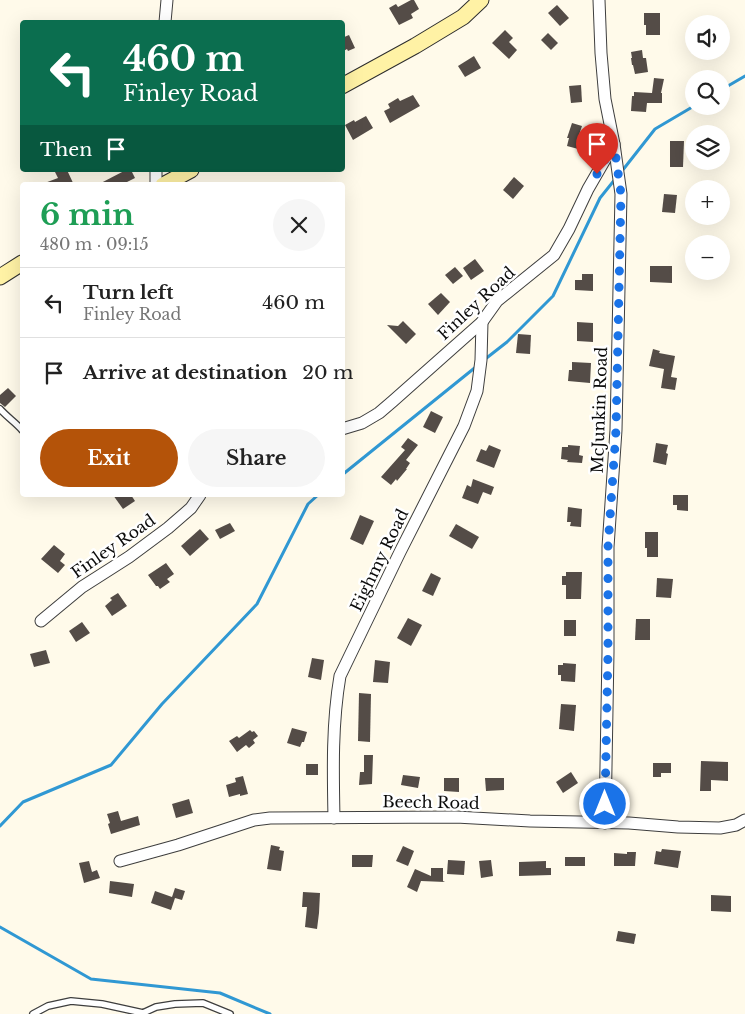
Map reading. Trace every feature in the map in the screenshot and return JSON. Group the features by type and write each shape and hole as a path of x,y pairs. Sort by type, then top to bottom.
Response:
{"street":[{"path":"165,20 167,0"},
{"path":"345,84 463,17 480,0"},
{"name":"McJunkin Road","path":"599,0 605,99 621,194 616,421 608,547 605,823"},
{"name":"Finley Road","path":"345,428 362,423 378,413 482,322 497,301 554,255 614,144"},
{"path":"169,182 187,172"},
{"path":"0,277 20,264"},
{"name":"Eighmy Road","path":"334,818 334,731 340,676 464,426 477,391 482,360 482,322"},
{"name":"Finley Road","path":"41,621 82,587 130,557 168,528 192,508 199,497"},
{"name":"Beech Road","path":"120,861 178,845 254,820 270,818 456,816 530,821 629,823 720,828 736,825 745,820"}],"lane":[{"path":"0,409 20,428"},
{"path":"33,1014 48,1006 71,1001 102,1004 144,1014 156,1007 203,1003 230,1014"}],"building":[{"path":"414,0 419,9 411,14 413,18 399,25 389,8 396,4 398,7"},
{"path":"557,5 569,18 560,26 548,13"},
{"path":"644,13 660,13 660,35 646,35"},
{"path":"505,30 513,38 509,42 517,50 509,59 492,43"},
{"path":"548,33 558,43 551,50 541,40"},
{"path":"349,35 355,48 345,50 345,37"},
{"path":"642,50 643,58 646,58 648,72 635,74 631,52"},
{"path":"474,56 481,68 465,77 458,66"},
{"path":"654,78 664,79 661,93 662,103 647,103 646,112 631,111 634,92 652,93"},
{"path":"581,85 582,102 571,103 569,86"},
{"path":"413,95 420,106 390,123 384,111 390,108 388,104 398,98 400,101"},
{"path":"366,116 373,128 353,140 345,125"},
{"path":"572,123 582,126 577,141 584,143 582,150 567,146 569,138 567,138"},
{"path":"670,141 684,141 683,167 670,167"},
{"path":"55,172 68,172 73,182 47,182 58,178"},
{"path":"122,172 132,172 135,178 127,182 103,182"},
{"path":"514,177 524,186 513,199 503,190"},
{"path":"664,194 677,195 675,213 662,212"},
{"path":"475,259 484,271 471,280 463,268"},
{"path":"650,266 672,266 672,283 650,282"},
{"path":"455,267 463,276 453,284 445,275"},
{"path":"582,274 593,274 593,291 575,290 575,280 582,280"},
{"path":"441,293 450,302 438,315 428,304"},
{"path":"403,321 416,334 406,344 387,325 398,326"},
{"path":"577,322 593,323 593,342 577,341"},
{"path":"518,334 531,335 530,354 516,353"},
{"path":"653,349 660,351 659,353 675,356 671,377 677,378 675,390 661,388 664,369 649,366"},
{"path":"572,362 591,363 590,383 568,381 569,370 572,370"},
{"path":"8,388 16,396 5,407 0,403 0,395"},
{"path":"431,411 443,417 435,433 423,427"},
{"path":"408,438 418,445 406,460 410,463 407,469 391,485 381,477 405,450 401,447"},
{"path":"656,443 668,445 666,465 653,462"},
{"path":"489,445 501,450 494,468 476,461 481,449 486,451"},
{"path":"568,445 580,446 579,455 583,456 582,463 567,462 568,460 561,459 562,447 568,447"},
{"path":"473,479 494,487 491,495 483,492 478,504 462,498 467,485 471,487"},
{"path":"673,495 688,495 688,511 677,510 677,505 673,505"},
{"path":"114,497 132,497 135,501 123,509"},
{"path":"568,507 582,509 581,527 570,526 571,522 567,522"},
{"path":"360,515 374,521 363,545 350,539"},
{"path":"230,523 235,531 220,539 215,530"},
{"path":"456,524 479,537 472,549 449,536"},
{"path":"200,529 209,539 190,556 181,546"},
{"path":"645,532 658,532 658,557 647,557"},
{"path":"54,545 65,554 60,561 65,565 58,573 41,559"},
{"path":"166,563 174,574 167,579 170,582 160,589 148,575"},
{"path":"566,572 582,572 581,599 566,599 566,585 562,585 562,576 566,576"},
{"path":"431,573 441,578 433,596 422,591"},
{"path":"657,578 673,579 671,598 656,597"},
{"path":"118,593 127,606 112,616 105,606 112,600 110,598"},
{"path":"408,618 422,625 411,646 397,638"},
{"path":"636,619 650,619 650,640 635,640"},
{"path":"564,620 576,620 576,636 564,636"},
{"path":"82,622 90,633 76,642 69,631"},
{"path":"46,650 50,663 34,667 30,654"},
{"path":"312,658 324,660 321,680 308,677"},
{"path":"375,660 390,662 388,683 373,682"},
{"path":"563,663 576,664 575,682 561,681 561,675 558,675 558,665 563,665"},
{"path":"359,693 371,694 370,742 358,741"},
{"path":"561,704 576,705 574,731 559,729"},
{"path":"292,728 307,732 304,742 302,742 300,747 287,743"},
{"path":"250,730 254,731 258,736 253,740 255,743 249,748 246,745 237,752 229,741 237,736 239,738"},
{"path":"364,755 373,755 372,784 359,785 360,772 364,772"},
{"path":"701,761 728,762 728,781 711,780 711,791 700,791"},
{"path":"653,763 671,763 671,773 661,773 661,777 653,777"},
{"path":"306,764 318,764 318,775 306,775"},
{"path":"571,772 578,783 563,793 556,782"},
{"path":"403,775 420,777 418,788 401,785"},
{"path":"243,776 248,794 229,797 226,785 236,782 235,778"},
{"path":"444,778 459,778 459,792 444,791"},
{"path":"485,778 504,778 504,790 486,791"},
{"path":"189,799 193,813 176,818 172,804"},
{"path":"118,811 121,821 138,816 140,825 111,834 107,814"},
{"path":"271,845 280,847 279,850 284,851 281,871 267,869"},
{"path":"403,846 414,851 408,866 396,861"},
{"path":"662,849 681,851 678,868 654,864 656,851 661,852"},
{"path":"627,852 636,852 635,866 614,866 614,853 627,854"},
{"path":"352,855 373,855 372,867 352,867"},
{"path":"565,857 585,857 585,866 565,866"},
{"path":"448,860 465,861 464,875 447,874"},
{"path":"491,860 493,876 481,878 479,861"},
{"path":"89,861 92,872 97,870 100,878 84,883 79,863"},
{"path":"546,861 546,868 551,868 551,875 519,876 519,862"},
{"path":"431,868 443,868 443,881 445,882 421,881 417,892 407,887 415,869 431,876"},
{"path":"110,881 134,884 132,897 109,893"},
{"path":"175,888 185,891 182,900 175,898 171,910 151,903 155,891 172,897"},
{"path":"303,892 320,893 317,929 305,927 307,907 302,907"},
{"path":"711,895 731,896 731,912 711,911"},
{"path":"618,931 636,934 634,944 616,941"}],"waterway":[{"path":"730,85 745,76"},
{"path":"622,171 655,129 685,111"},
{"path":"484,360 507,342 553,296 600,198 616,178"},
{"path":"345,473 477,366"},
{"path":"0,826 23,802 111,765 162,704 257,604 308,504 316,497"},
{"path":"0,927 91,979 220,993 270,1014"}],"route":[{"path":"597,174 614,144 621,194 616,430 608,547 605,804"}]}
